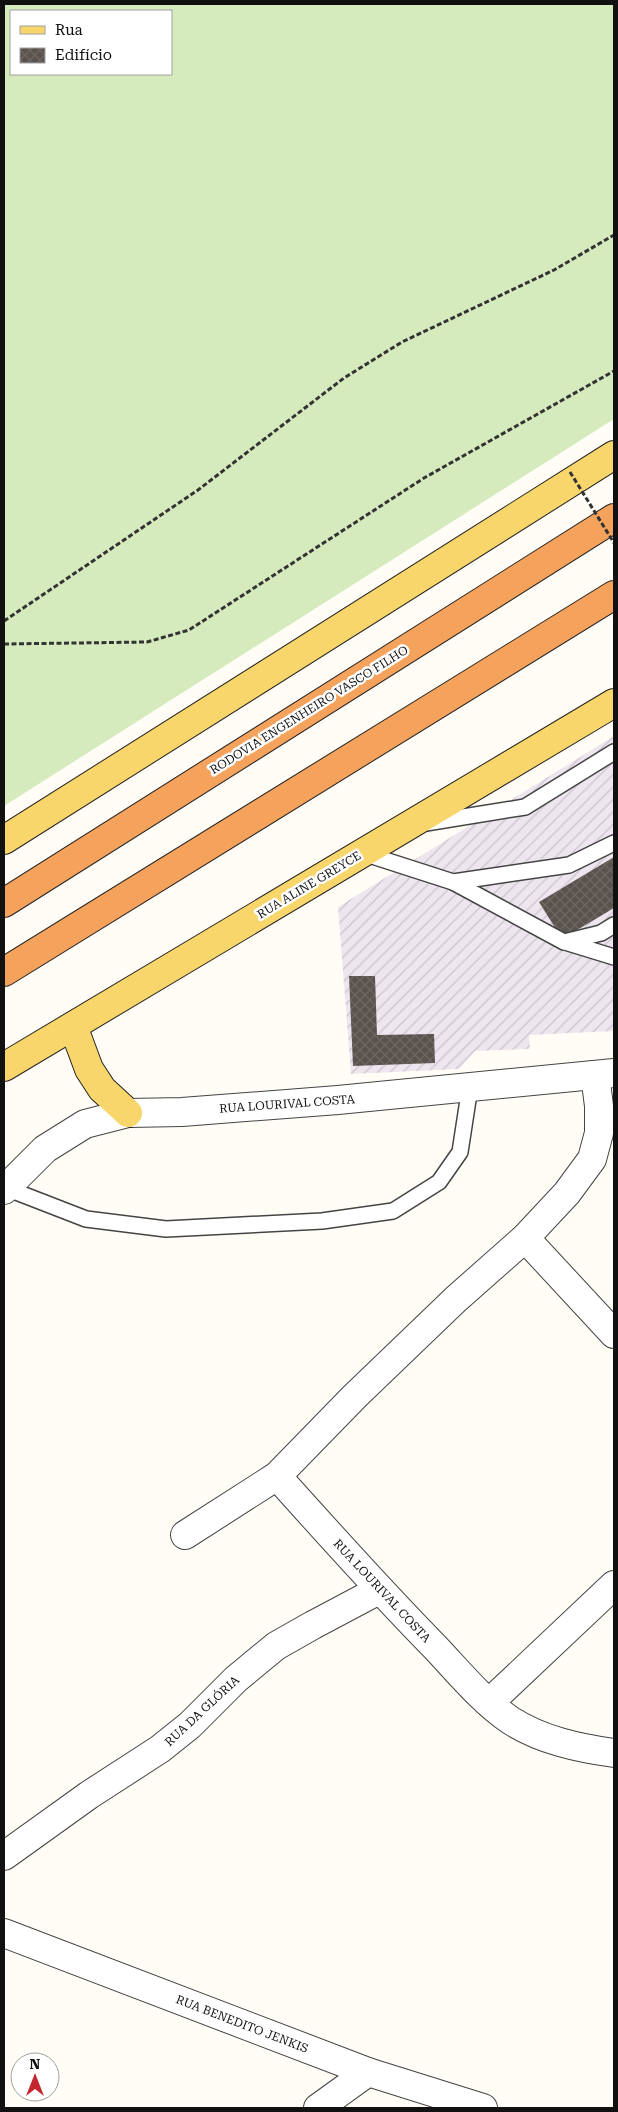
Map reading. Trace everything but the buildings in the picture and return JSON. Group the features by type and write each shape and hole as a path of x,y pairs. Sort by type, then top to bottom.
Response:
{"highway":[{"name":"RODOVIA ENGENHEIRO VASCO FILHO","path":"4,903 614,518"},
{"path":"4,972 614,595"}],"main road":[{"path":"4,840 614,455"},
{"name":"RUA ALINE GREYCE","path":"4,1067 614,703"},
{"path":"73,1026 89,1069 102,1089 128,1113"}],"street":[{"name":"RUA LOURIVAL COSTA","path":"5,1189 45,1149 84,1124 128,1113 182,1112 338,1100 605,1074 599,1106 599,1133 592,1158 567,1193 525,1238 456,1299 355,1396 277,1476 185,1535"},
{"path":"525,1238 614,1334"},
{"name":"RUA LOURIVAL COSTA","path":"277,1476 379,1590 489,1703 512,1720 546,1738 586,1749 614,1753"},
{"path":"489,1703 614,1585"},
{"name":"RUA DA GLÓRIA","path":"4,1856 160,1749 190,1725 236,1679 276,1646 379,1590"},
{"name":"RUA BENEDITO JENKIS","path":"4,1933 368,2072 483,2108"},
{"path":"318,2108 368,2072"}],"lane":[{"path":"410,825 525,807 614,752"},
{"path":"454,882 570,865 614,843"},
{"path":"363,852 454,882 564,942 614,956"},
{"path":"564,942 601,933 614,925"},
{"path":"5,1189 86,1219 166,1229 322,1221 392,1211 439,1182 460,1152 470,1087"}],"path":[{"path":"4,621 198,490 344,378 402,342 554,270 614,235"},
{"path":"4,644 147,642 189,630 424,478 614,371"},
{"path":"570,472 614,543"}],"shaded area":[{"path":"614,736 614,1031 529,1035 530,1049 475,1051 459,1069 351,1074 338,907"}],"green space":[{"path":"4,4 614,4 614,419 4,806"}]}
